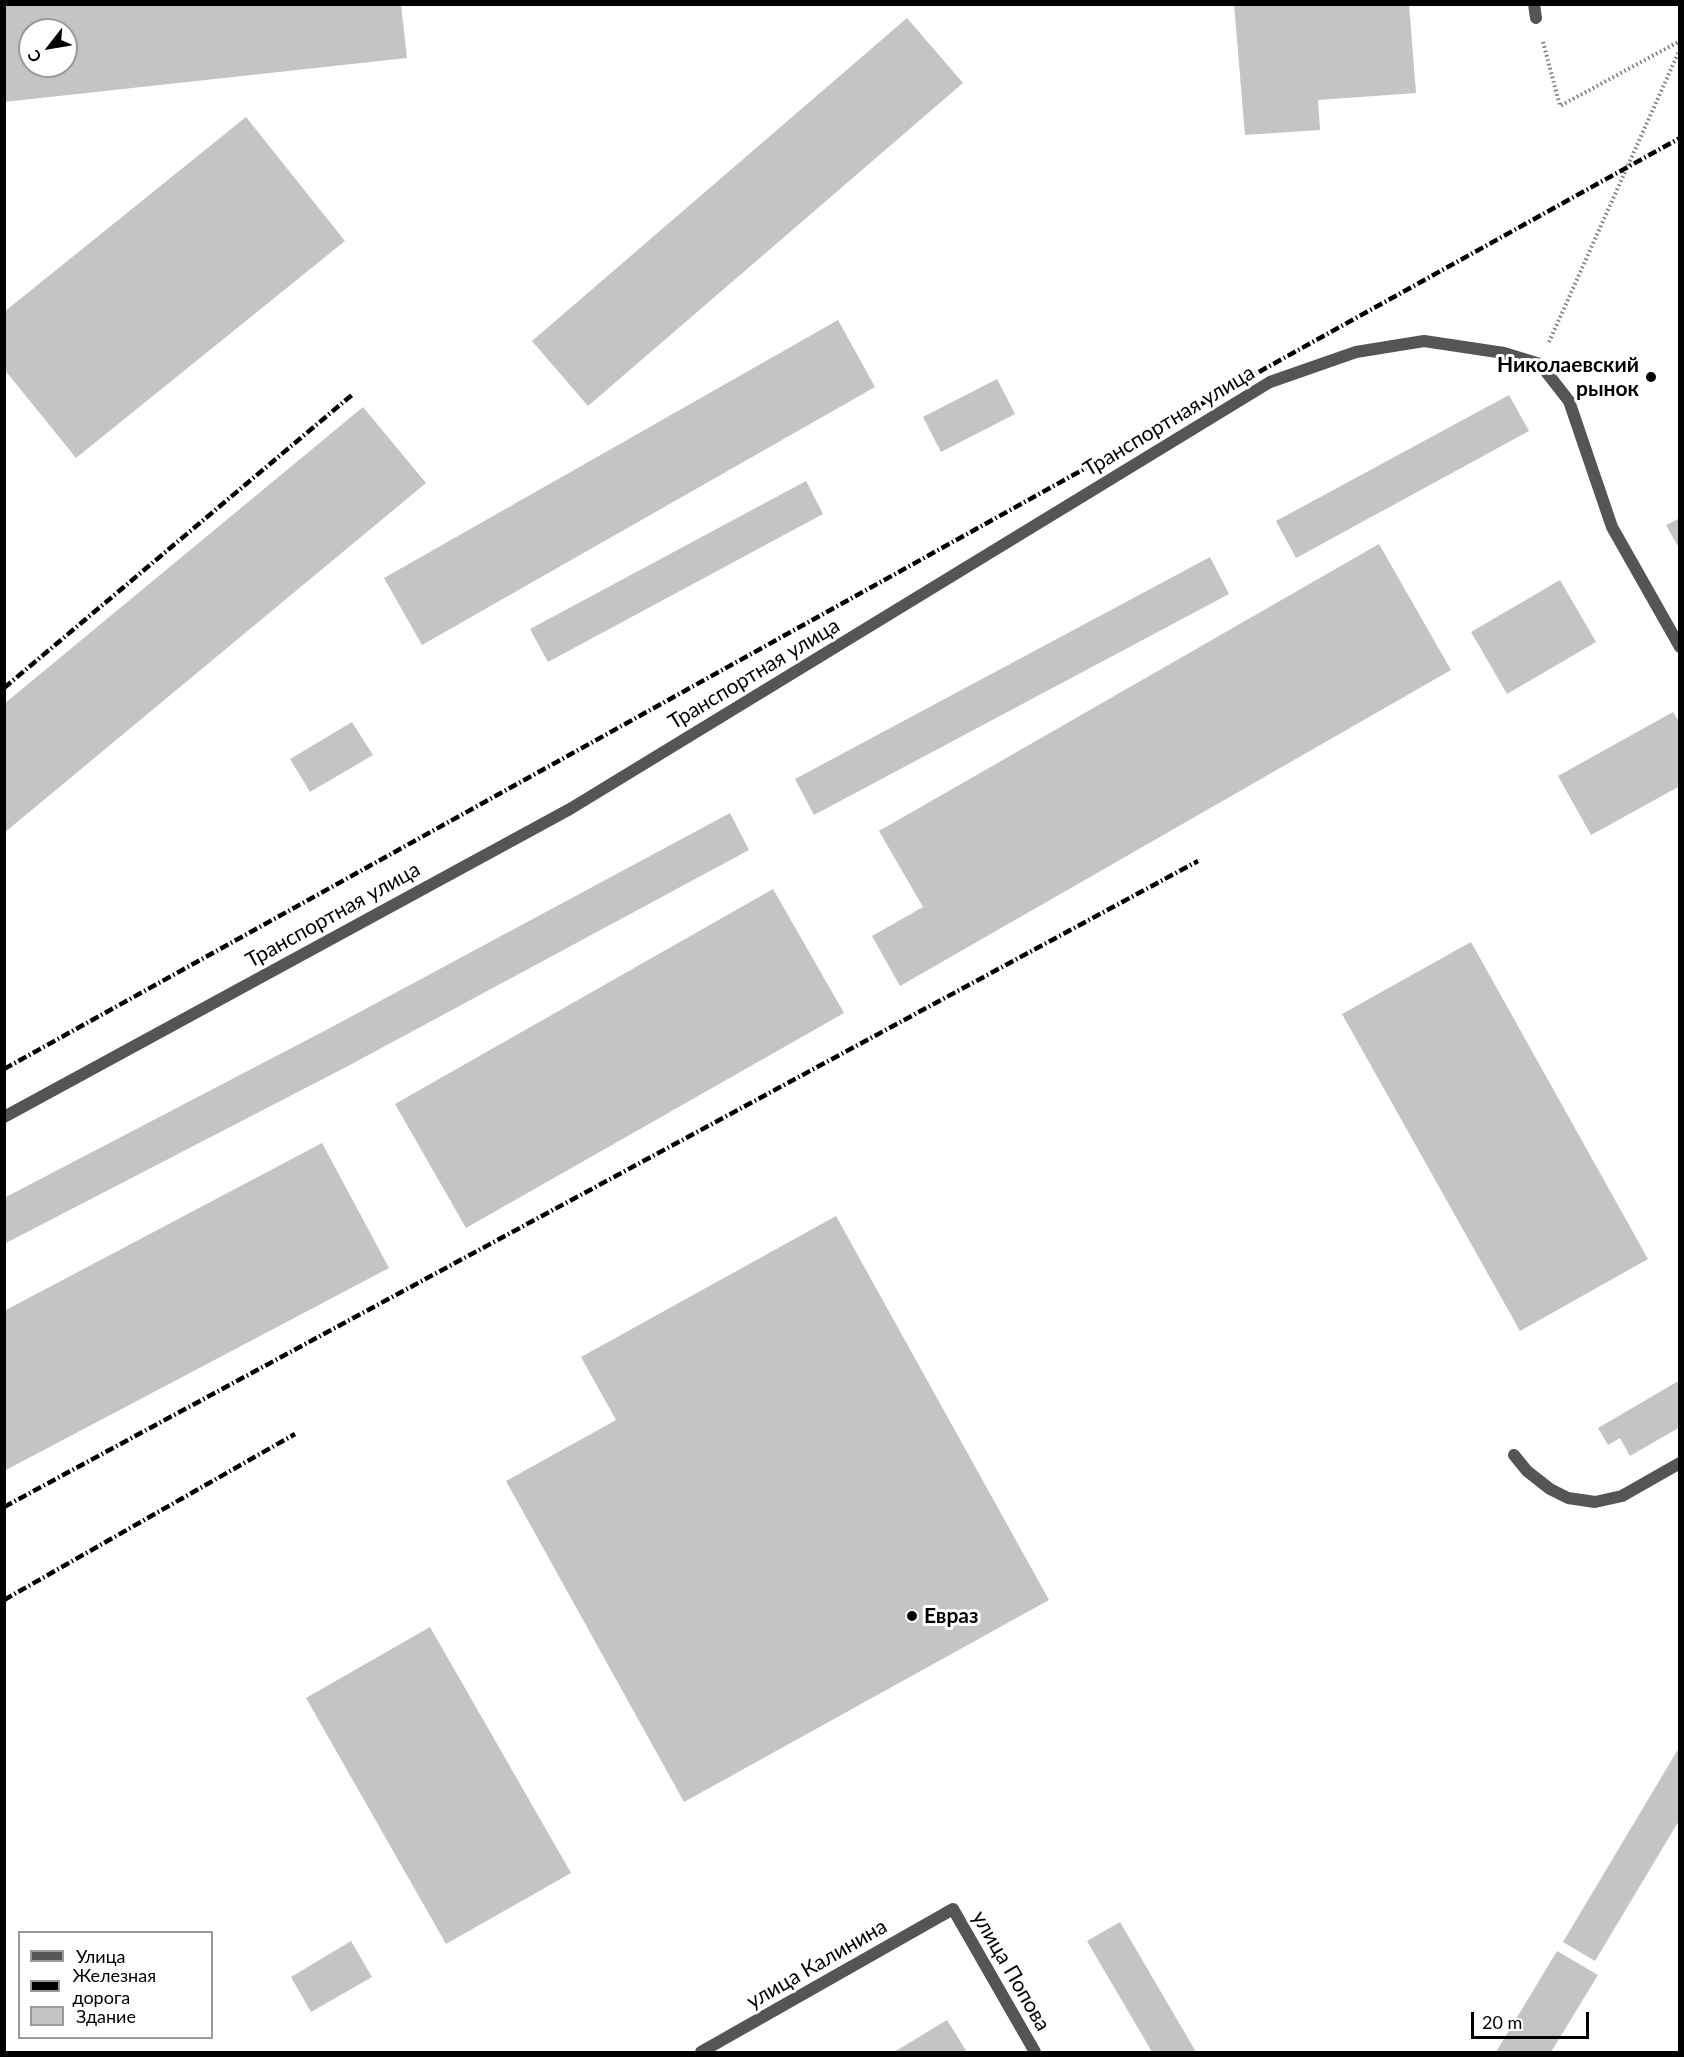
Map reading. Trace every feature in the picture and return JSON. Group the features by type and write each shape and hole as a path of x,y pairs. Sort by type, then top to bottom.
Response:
{"street":[{"path":"1534,4 1536,18"},
{"name":"Транспортная улица","path":"4,1116 570,809 1270,382 1356,352 1424,341 1504,353 1540,364"},
{"path":"1540,364 1569,401 1612,527 1680,647"},
{"path":"1514,1455 1527,1471 1550,1489 1568,1498 1595,1502 1622,1496 1680,1464"},
{"name":"улица Калинина","path":"701,2052 953,1910"},
{"name":"улица Попова","path":"953,1910 1035,2052"}],"path":[{"path":"1536,18 1560,106 1680,41"},
{"path":"1540,364 1680,49"}],"building":[{"path":"4,4 401,4 407,58 4,102"},
{"path":"1234,4 1409,4 1416,93 1318,100 1320,130 1245,135"},
{"path":"907,18 963,83 588,406 532,341"},
{"path":"246,117 345,241 76,458 4,369 4,312"},
{"path":"838,320 875,387 422,645 384,578"},
{"path":"997,379 1015,414 941,452 923,417"},
{"path":"1509,395 1529,431 1296,558 1276,521"},
{"path":"363,407 426,483 4,833 4,704"},
{"path":"806,481 823,514 548,662 530,629"},
{"path":"1680,518 1680,550 1666,525"},
{"path":"1379,544 1451,670 900,986 872,936 923,907 879,831"},
{"path":"1210,557 1229,594 814,815 795,779"},
{"path":"1560,580 1596,642 1507,694 1471,632"},
{"path":"1673,712 1680,723 1680,786 1591,835 1558,776"},
{"path":"352,722 373,755 310,792 290,759"},
{"path":"730,813 749,850 348,1066 4,1244 4,1198 328,1029"},
{"path":"773,889 844,1013 466,1228 395,1104"},
{"path":"1471,942 1648,1259 1520,1331 1342,1014"},
{"path":"322,1143 389,1268 4,1471 4,1311"},
{"path":"836,1216 1049,1600 684,1802 506,1481 616,1420 581,1357"},
{"path":"1680,1380 1680,1427 1630,1456 1620,1438 1608,1445 1598,1428"},
{"path":"430,1627 571,1873 446,1944 306,1698"},
{"path":"1680,1746 1680,1819 1595,1961 1563,1942"},
{"path":"1120,1922 1196,2052 1152,2052 1087,1941"},
{"path":"351,1941 372,1977 311,2012 291,1977"},
{"path":"1557,1951 1598,1975 1551,2052 1496,2052"},
{"path":"947,2020 967,2052 894,2052"}],"railway":[{"path":"4,1069 1680,138"},
{"path":"4,688 353,394"},
{"path":"4,1507 1198,861"},
{"path":"4,1600 295,1434"}],"place":[{"name":"Николаевский рынок","path":"1651,377"},
{"name":"Евраз","path":"912,1616"}]}
